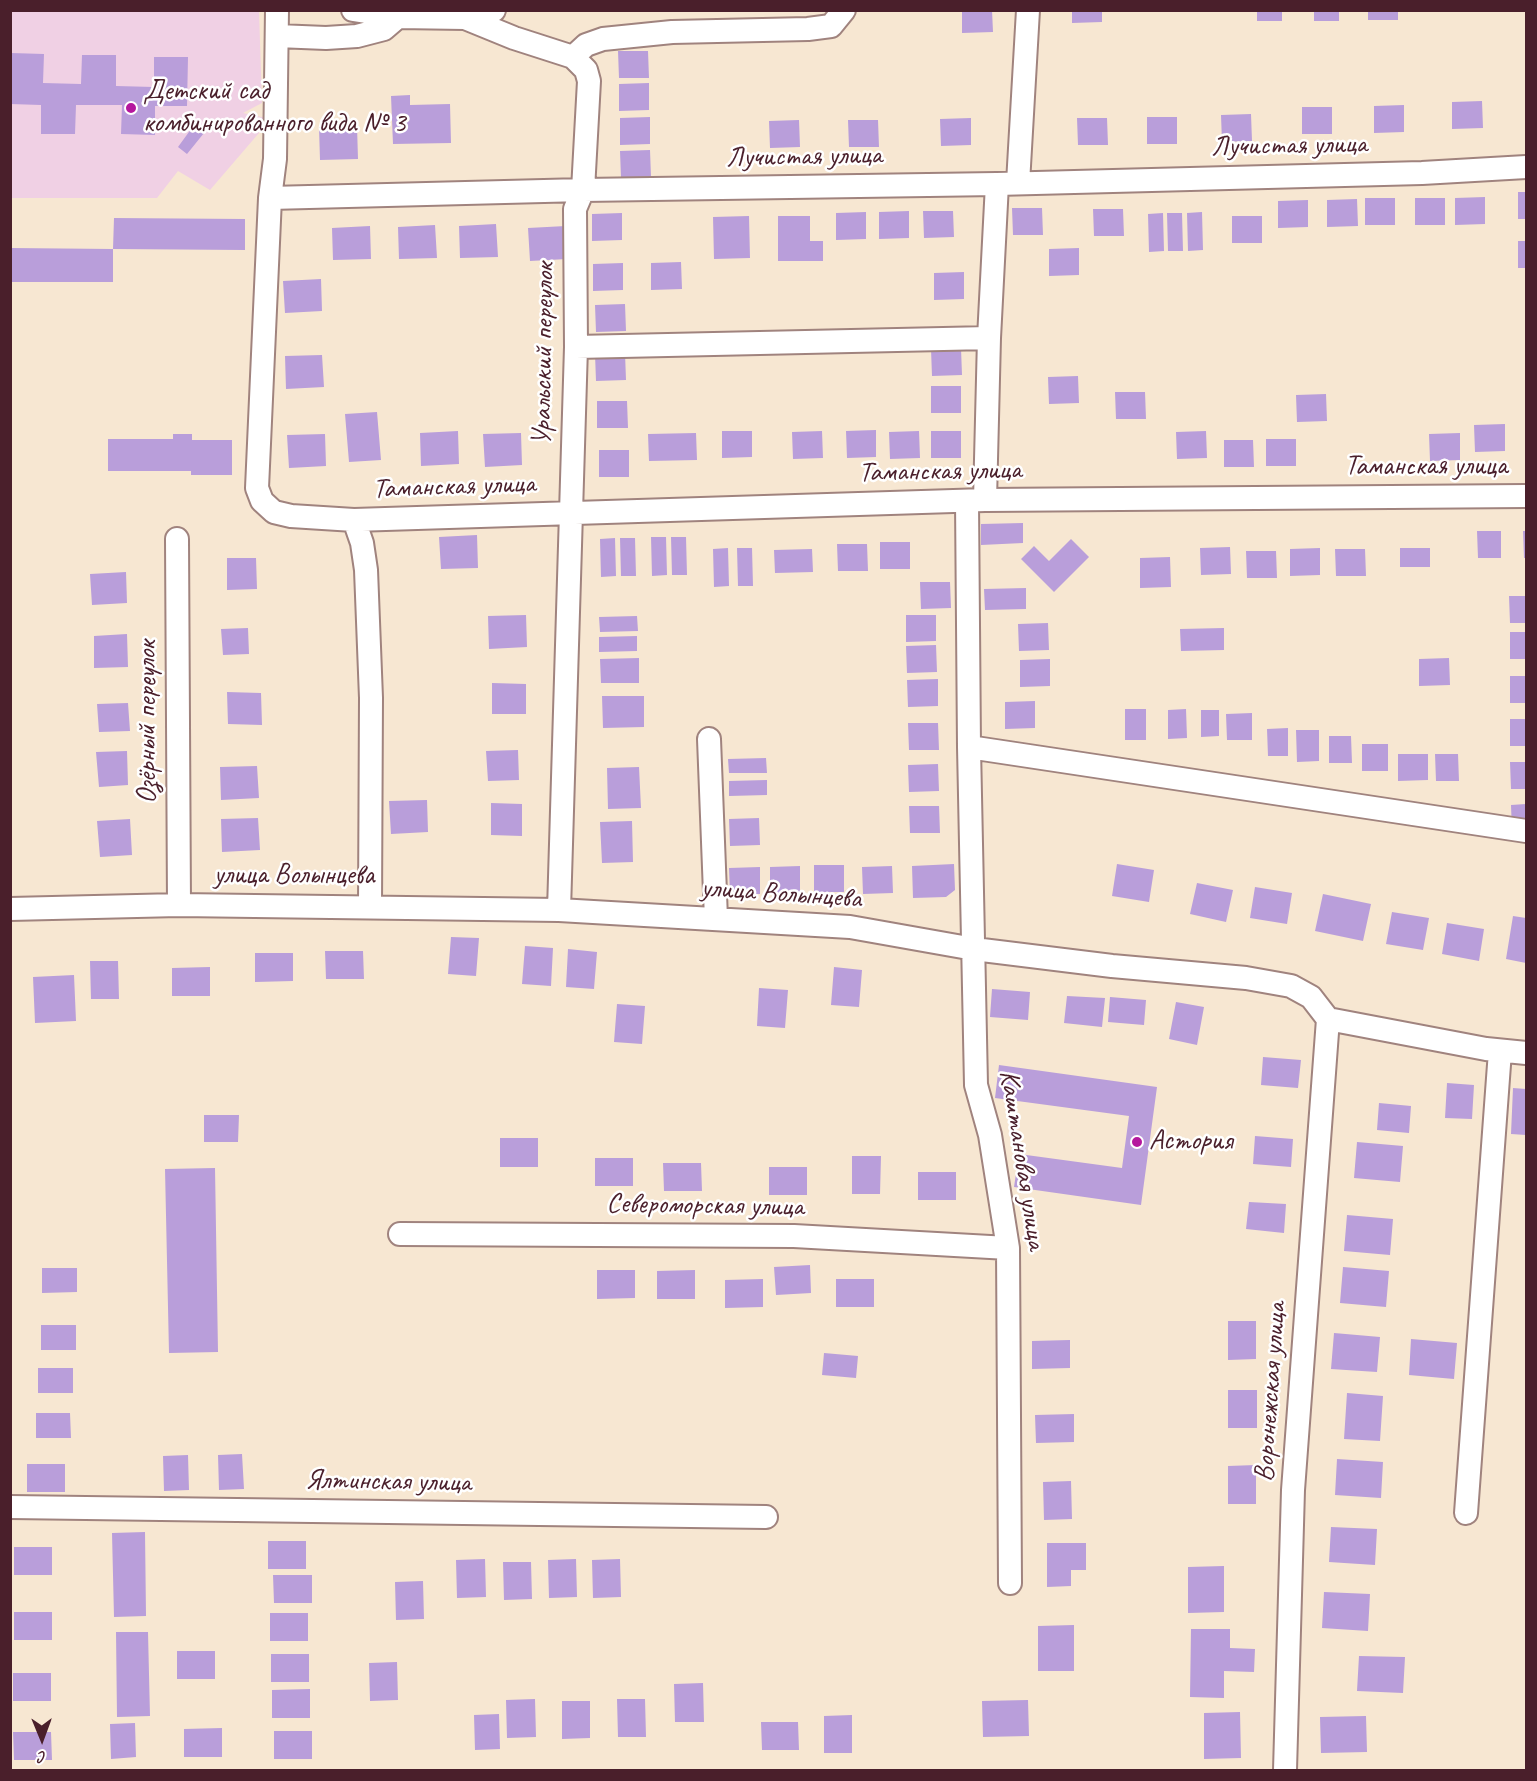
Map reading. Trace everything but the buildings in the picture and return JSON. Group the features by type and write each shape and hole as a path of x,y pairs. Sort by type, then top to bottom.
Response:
{"street":[{"path":"270,198 275,159 277,10"},
{"path":"353,10 398,16 458,16 494,10"},
{"path":"458,16 514,38 573,57 586,45 603,39 672,32 808,29 831,26 844,10"},
{"path":"1008,184 1028,10"},
{"path":"277,36 326,38 357,36 384,28 398,16"},
{"name":"Уральский переулок","path":"559,910 576,347 575,209 583,190 589,81 586,70 573,57"},
{"name":"Лучистая улица","path":"270,198 583,190 1008,184 1410,173 1527,167"},
{"name":"Каштановая улица","path":"1008,184 989,338 976,501 969,747 976,1085 990,1135 1008,1248 1010,1583"},
{"name":"Таманская улица","path":"270,198 257,488 262,501 274,512 291,516 354,520 976,501 1527,496"},
{"path":"576,347 989,338"},
{"path":"354,520 362,543 366,570 370,663 372,797 370,906"},
{"name":"Озёрный переулок","path":"177,539 179,905"},
{"path":"709,739 716,919"},
{"path":"969,747 1527,831"},
{"name":"улица Волынцева","path":"10,909 179,905 559,910 850,927 974,949 1112,966 1246,978 1291,986 1311,997 1328,1019"},
{"path":"1328,1019 1500,1051 1527,1053"},
{"name":"Воронежская улица","path":"1285,1770 1293,1490 1328,1019"},
{"path":"1466,1513 1500,1051"},
{"name":"Североморская улица","path":"400,1234 794,1236 1008,1248"},
{"name":"Ялтинская улица","path":"10,1507 766,1517"}],"shaded area":[{"name":"Детский сад комбинированного вида № 3","path":"11,11 259,11 262,103 243,113 271,119 210,190 178,171 157,198 11,198"}],"place":[{"name":"Детский сад комбинированного вида № 3","path":"131,108"},
{"name":"Астория","path":"1137,1142"}]}
